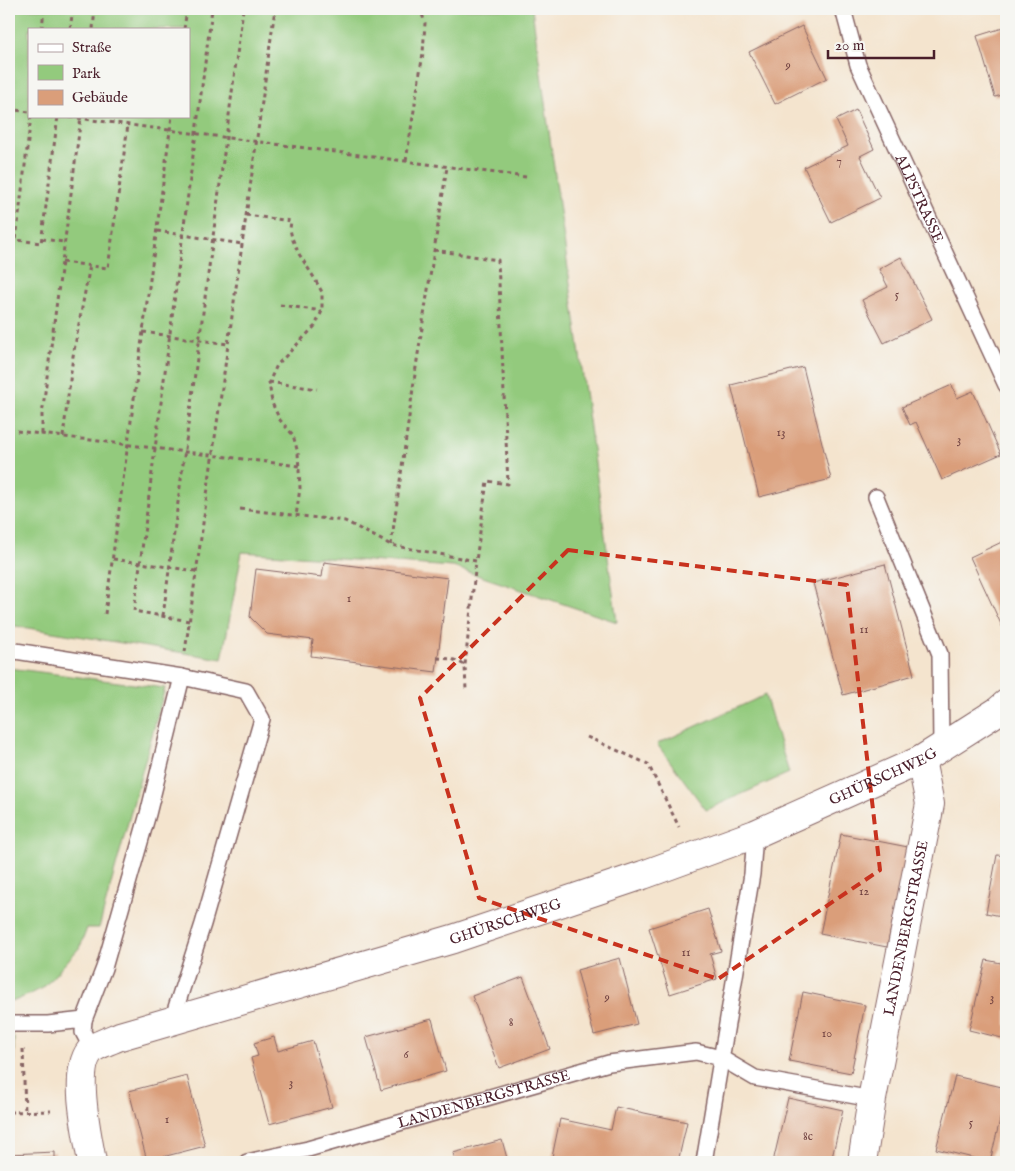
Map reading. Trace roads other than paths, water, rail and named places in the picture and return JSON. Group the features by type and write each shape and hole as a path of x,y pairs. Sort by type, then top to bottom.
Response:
{"street":[{"name":"GHÜRSCHWEG","path":"92,1049 120,1036 172,1020 453,939 643,875 755,834 931,753 1006,704"},
{"name":"LANDENBERGSTRASSE","path":"862,1162 872,1099 930,804 931,753"},
{"path":"92,1049 85,1059 82,1071 81,1092 92,1162"}],"lane":[{"name":"ALPSTRASSE","path":"843,9 858,65 1006,385"},
{"path":"876,497 940,654 931,753"},
{"path":"9,650 182,677 246,691 262,719 203,924 172,1020"},
{"path":"92,1049 83,1032 84,1020 104,968 146,823 182,677"},
{"path":"704,1162 752,874 755,834"},
{"path":"9,1024 48,1024 84,1020"},
{"name":"LANDENBERGSTRASSE","path":"247,1162 308,1149 609,1063 696,1052 721,1058 755,1078 872,1099"}]}
